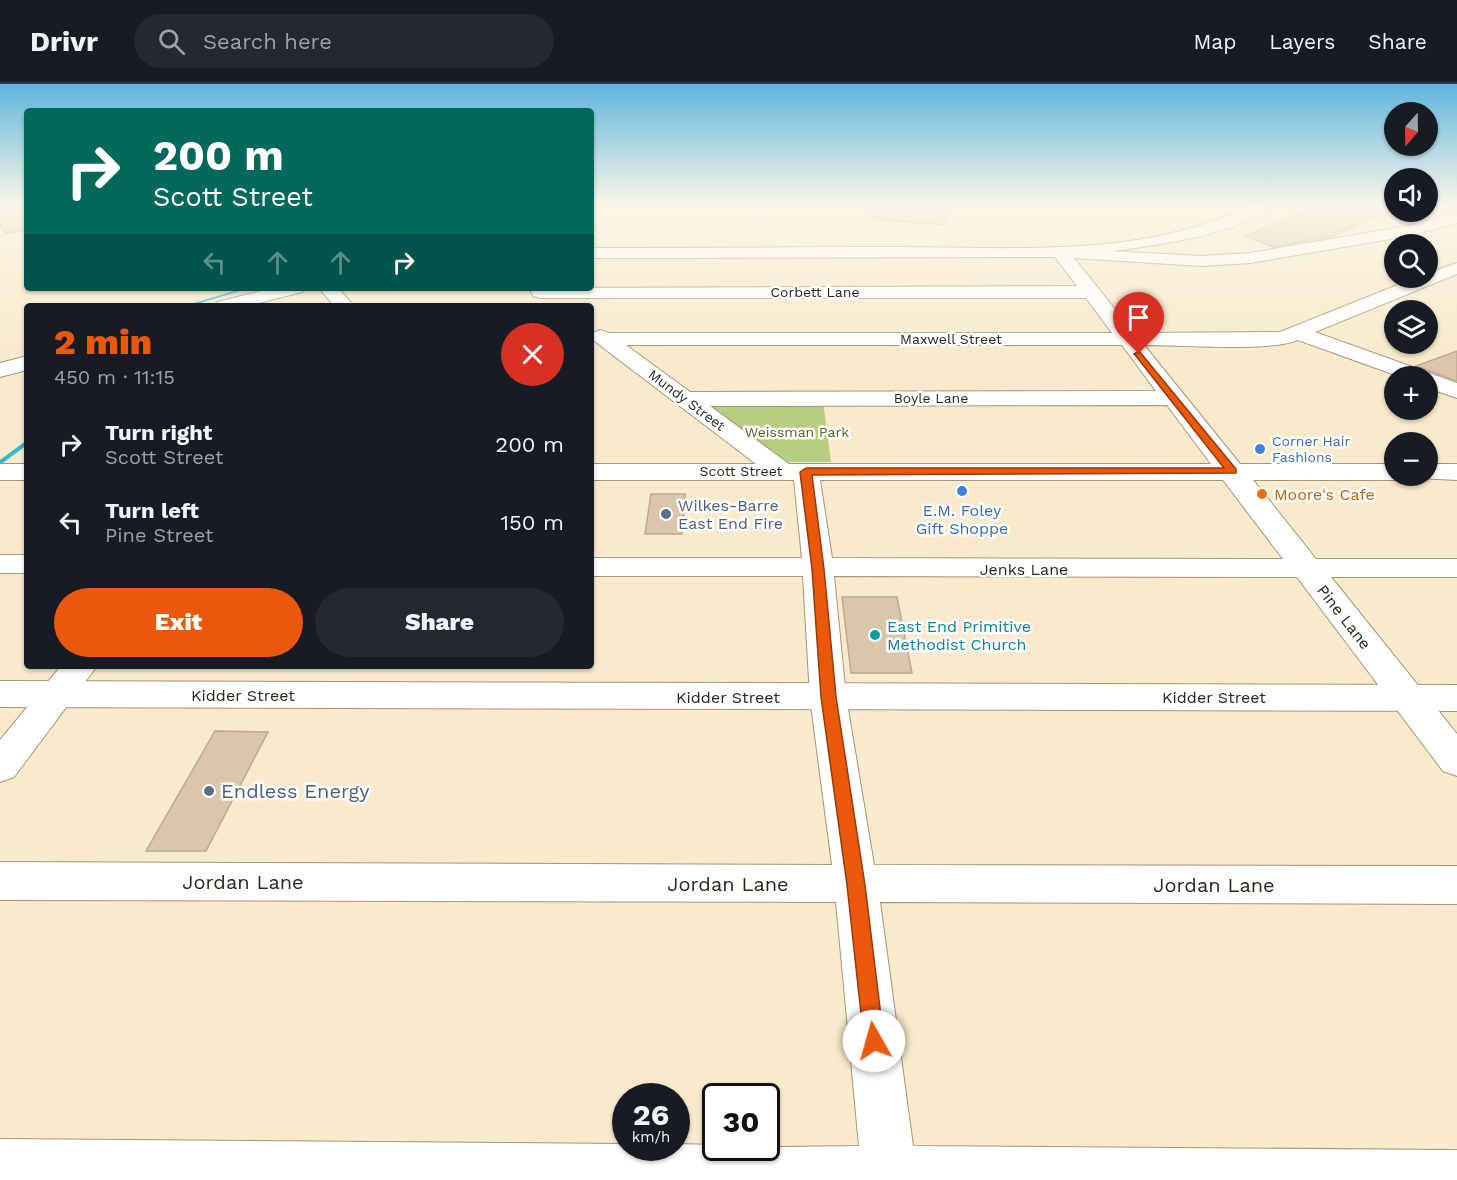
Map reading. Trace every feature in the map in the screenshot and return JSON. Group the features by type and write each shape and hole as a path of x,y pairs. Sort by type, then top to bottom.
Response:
{"street":[{"name":"Pine Lane","path":"1063,256 1457,761"},
{"path":"1125,256 1201,261 1260,256"},
{"name":"Maxwell Street","path":"1438,276 1457,268"},
{"name":"Maxwell Street","path":"598,334 1126,339 1284,338 1408,288"},
{"path":"1432,288 1447,292"},
{"name":"Corbett Lane","path":"594,290 1091,292"},
{"path":"236,303 283,291"},
{"path":"331,291 341,303"},
{"path":"538,291 555,303"},
{"path":"1296,332 1390,366"},
{"name":"Mundy Street","path":"598,334 687,399 794,472"},
{"path":"0,370 24,364"},
{"path":"1438,384 1457,391"},
{"name":"Boyle Lane","path":"687,399 1176,398"},
{"name":"Scott Street","path":"594,471 1384,472"},
{"path":"0,472 24,472"},
{"path":"794,472 818,569 828,697 856,885 890,1178"},
{"path":"1438,472 1457,472"},
{"path":"0,564 24,564"},
{"name":"Jenks Lane","path":"594,567 1457,568"},
{"path":"0,767 78,669"},
{"name":"Kidder Street","path":"0,694 1457,698"},
{"name":"Jordan Lane","path":"0,881 1457,885"},
{"path":"0,1167 890,1178 1457,1178"}],"green space":[{"name":"Weissman Park","path":"823,401 831,462 784,462 707,406"}],"building":[{"path":"1457,351 1457,381 1438,374 1438,366 1416,366"},
{"name":"Wilkes-Barre East End Fire","path":"651,494 685,494 682,534 645,534"},
{"name":"East End Primitive Methodist Church","path":"842,597 897,597 912,673 851,673"},
{"name":"Endless Energy","path":"215,731 268,732 206,851 146,851"}],"waterway":[{"path":"196,303 238,291"},
{"path":"0,463 24,444"}],"place":[{"name":"Corner Hair Fashions","path":"1260,449"},
{"name":"E.M. Foley Gift Shoppe","path":"962,491"},
{"name":"Moore's Cafe","path":"1262,494"},
{"name":"Wilkes-Barre East End Fire","path":"666,514"},
{"name":"East End Primitive Methodist Church","path":"875,635"},
{"name":"Endless Energy","path":"209,791"}],"route":[{"path":"874,1041 856,885 828,697 818,569 806,472 1232,471 1139,354"}]}
